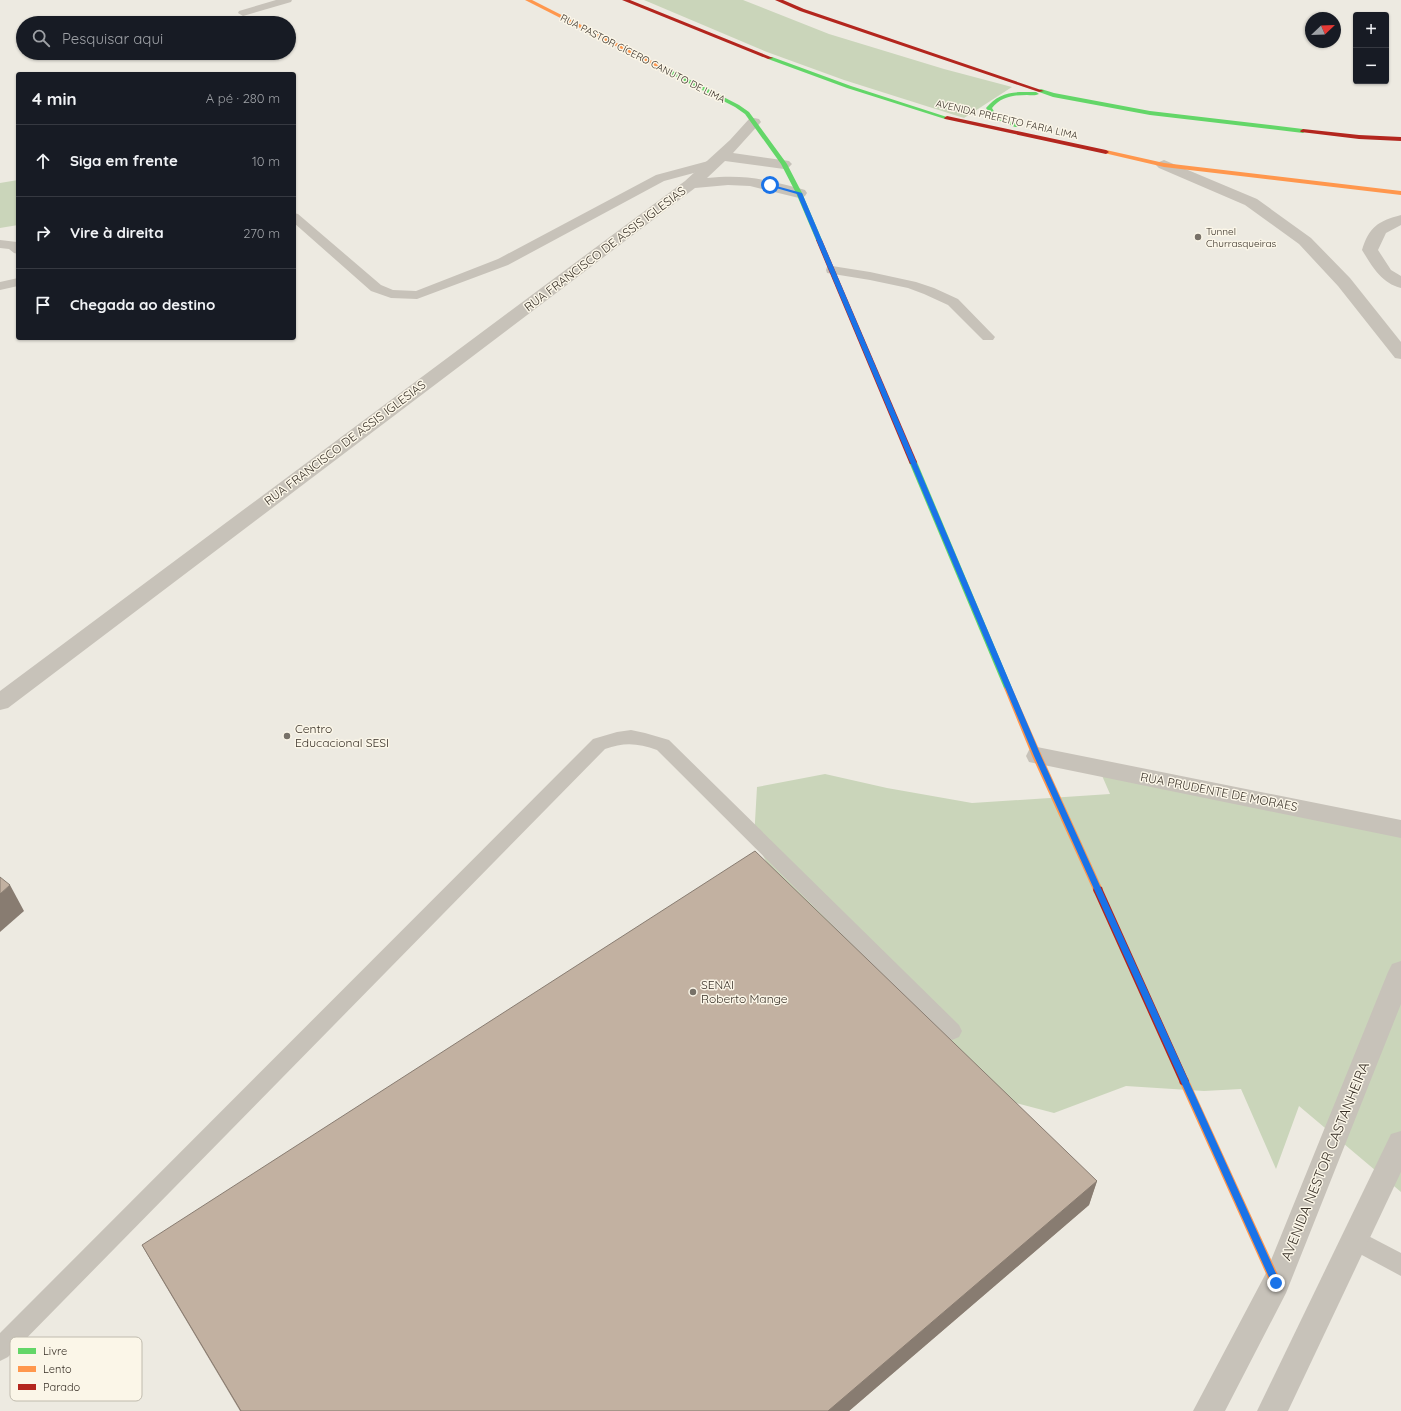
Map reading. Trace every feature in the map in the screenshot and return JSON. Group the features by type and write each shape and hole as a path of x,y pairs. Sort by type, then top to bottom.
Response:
{"main road":[{"name":"RUA PASTOR CÍCERO CANUTO DE LIMA","path":"528,0 725,99 747,113 784,164 799,193 832,270 1037,756 1276,1283"},
{"name":"AVENIDA PREFEITO FARIA LIMA","path":"624,0 750,51 849,87 951,119 1164,165 1401,193"},
{"path":"778,0 926,53 1053,95"},
{"path":"1057,142 994,116 989,108 993,100 1016,93 1053,95 1150,113 1360,137 1401,139"}],"street":[{"path":"691,184 754,122"},
{"path":"717,160 784,164"},
{"path":"1164,165 1251,202 1305,241 1344,282 1401,354"},
{"path":"691,184 750,181 799,193"},
{"name":"RUA FRANCISCO DE ASSIS IGLESIAS","path":"0,702 691,184"},
{"path":"1401,220 1388,223 1374,235 1370,250 1385,273 1401,283"},
{"name":"RUA PRUDENTE DE MORAES","path":"1037,756 1401,829"},
{"name":"AVENIDA NESTOR CASTANHEIRA","path":"1208,1411 1276,1283 1401,972"},
{"path":"1272,1411 1401,1143"}],"lane":[{"path":"243,13 287,0"},
{"path":"296,219 376,288 391,294 417,295 503,262 660,178 717,160"},
{"path":"0,244 13,245 16,248"},
{"path":"832,270 870,276 911,285 929,291 953,302 988,337"},
{"path":"0,286 16,282"},
{"path":"11,1337 599,744 618,737 638,736 663,745 952,1031"},
{"path":"1355,1240 1401,1264"},
{"path":"0,1348 10,1338"}],"green space":[{"path":"644,0 743,0 829,34 944,69 1012,87 964,118 844,80 767,52"},
{"path":"16,180 16,225 0,228 0,183"},
{"path":"1100,771 1401,831 1401,1192 1299,1106 1276,1169 1241,1089 1204,1091 1126,1086 1054,1113 981,1094 814,950 754,839 757,787 825,774 887,788 972,803 1110,794"}],"building":[{"path":"755,851 1097,1181 828,1411 241,1411 142,1245"},
{"path":"0,877 10,885 0,894"}],"traffic: fast":[{"path":"770,58 849,87 947,118"},
{"path":"665,69 737,106 747,113 784,164 799,193 819,240"},
{"path":"1041,91 1053,95 1150,113 1303,131"},
{"path":"1017,126 994,116 989,108 993,103 1004,96 1016,94 1036,94"},
{"path":"913,462 1008,688"}],"traffic: slow":[{"path":"528,0 665,69"},
{"path":"1106,152 1164,165 1401,193"},
{"path":"1008,688 1098,890"},
{"path":"1184,1081 1276,1283"}],"traffic: jam":[{"path":"625,0 770,58"},
{"path":"778,0 802,10 1041,91"},
{"path":"947,118 1106,152"},
{"path":"1303,131 1359,137 1401,139"},
{"path":"819,240 913,462"},
{"path":"1098,890 1184,1081"}],"place":[{"name":"Tunnel Churrasqueiras","path":"1198,237"},
{"name":"Centro Educacional SESI","path":"287,736"},
{"name":"SENAI Roberto Mange","path":"693,992"}],"route":[{"path":"770,185 799,193 1037,756 1276,1283"}]}
